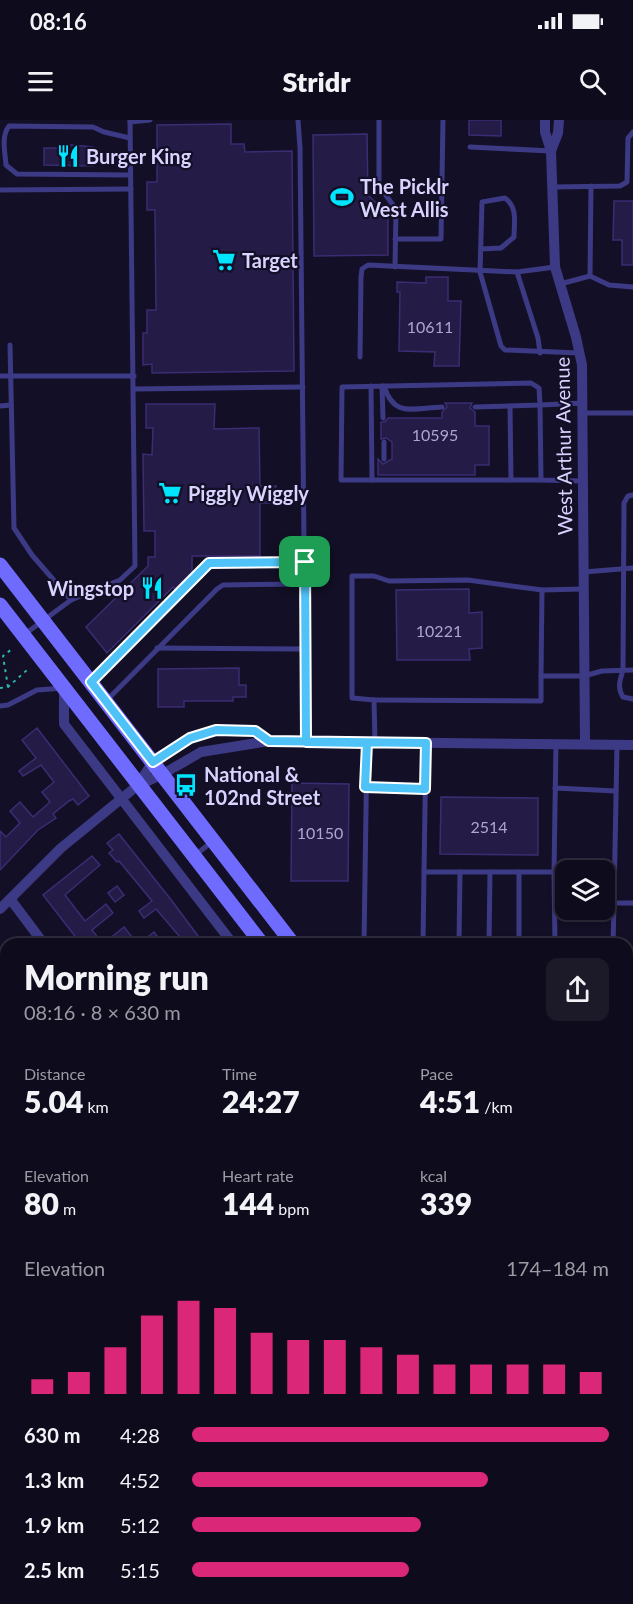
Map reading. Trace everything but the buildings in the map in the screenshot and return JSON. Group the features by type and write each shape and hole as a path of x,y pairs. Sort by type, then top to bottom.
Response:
{"main road":[{"path":"0,565 288,938"},
{"path":"0,605 137,786 257,938"}],"street":[{"name":"West Arthur Avenue","path":"545,120 545,132 551,152 555,267 580,353 583,408 585,743"},
{"name":"West Arthur Avenue","path":"551,152 558,133 559,120"},
{"path":"64,688 64,724 228,938"},
{"path":"0,909 62,848 137,786 153,762 190,738 216,730 255,731 269,741"},
{"path":"137,786 201,752 269,741 633,745"},
{"path":"11,900 40,938"}],"lane":[{"path":"24,635 71,600 120,580 135,566 135,389 129,121 150,120"},
{"path":"298,120 306,742"},
{"path":"379,120 379,186 396,209 395,267"},
{"path":"395,239 441,239 442,120"},
{"path":"130,138 93,127 9,126 5,131 6,165 17,174 130,175"},
{"path":"551,187 620,186 627,182 628,138 633,132"},
{"path":"470,147 551,152"},
{"path":"590,276 591,186"},
{"path":"0,190 131,189"},
{"path":"481,249 501,248 514,237 514,211 512,203 505,198 482,201 480,272 501,346 505,350 580,353"},
{"path":"360,357 362,269 368,265 480,272 517,272 555,267"},
{"path":"517,272 538,338 540,353"},
{"path":"560,284 590,276 609,285 633,287"},
{"path":"10,345 14,528 32,555 71,600"},
{"path":"0,376 134,376"},
{"path":"541,480 539,388 531,383 342,387 342,480 385,478 583,481"},
{"path":"371,386 372,480"},
{"path":"383,386 389,401 399,409 442,407"},
{"path":"383,386 383,418"},
{"path":"135,389 303,387"},
{"path":"0,406 11,405"},
{"path":"475,407 540,405 633,413"},
{"path":"510,406 511,480"},
{"path":"384,442 384,459"},
{"path":"633,495 628,496 624,503 623,670 619,691 623,697 633,699"},
{"path":"91,682 209,563 305,562"},
{"path":"584,572 633,568"},
{"path":"542,590 541,700 352,698 352,576 374,576 389,581 468,580 542,590 584,589"},
{"path":"105,701 223,585 305,584"},
{"path":"158,648 305,649"},
{"path":"541,676 584,676 602,671 633,670"},
{"path":"0,706 8,705 37,690 64,688"},
{"path":"364,938 365,787 374,700"},
{"path":"423,938 426,743"},
{"path":"555,938 556,743"},
{"path":"615,860 617,744"},
{"path":"365,787 425,789"},
{"path":"555,788 616,791"},
{"path":"193,857 214,840"},
{"path":"424,872 554,872"},
{"path":"459,938 460,872"},
{"path":"489,938 490,872"},
{"path":"519,872 519,938"},
{"path":"615,903 633,903"},
{"path":"613,938 614,920"}],"path":[{"path":"8,687 3,656 12,649"},
{"path":"0,688 8,687 27,670"}],"place":[{"name":"Burger King","path":"68,156"},
{"name":"The Picklr West Allis","path":"342,197"},
{"name":"Target","path":"224,260"},
{"name":"Piggly Wiggly","path":"170,493"},
{"name":"Wingstop","path":"152,588"},
{"name":"National & 102nd Street","path":"186,785"}],"route":[{"path":"305,562 209,563 91,682 153,762 190,738 216,730 255,731 269,741 306,742 375,743 426,743 425,789 365,787 367,743 306,742 305,562"}]}
